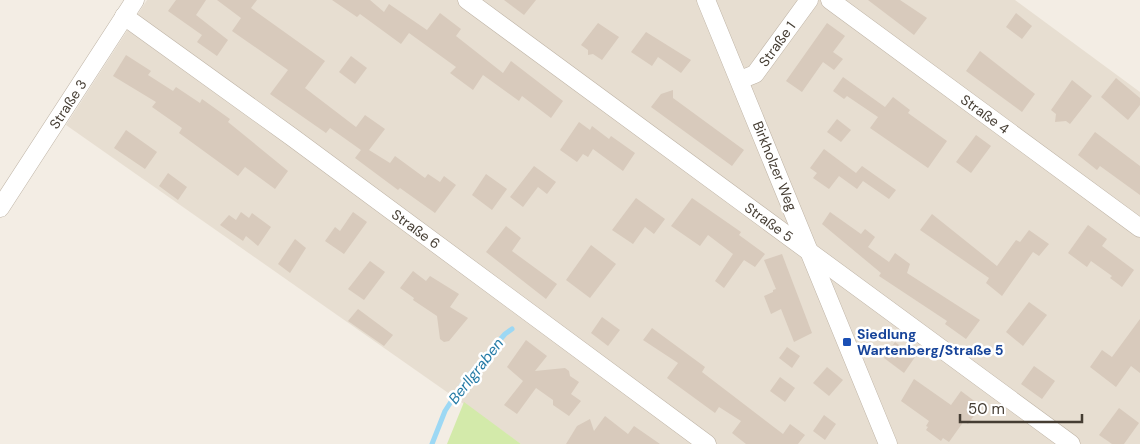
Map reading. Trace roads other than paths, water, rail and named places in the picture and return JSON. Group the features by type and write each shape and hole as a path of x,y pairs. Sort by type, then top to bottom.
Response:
{"street":[{"name":"Straße 3","path":"0,208 134,0"},
{"name":"Straße 5","path":"467,0 1071,444"},
{"name":"Birkholzer Weg","path":"706,0 888,444"},
{"name":"Straße 1","path":"740,80 755,74 809,0"},
{"name":"Straße 4","path":"830,0 1140,228"},
{"name":"Straße 6","path":"124,16 292,137 707,444"}],"waterway":[{"name":"Berllgraben","path":"432,444 445,411 465,380 505,334 512,329"}],"place":[{"name":"Siedlung Wartenberg/Straße 5","path":"847,342"}]}
